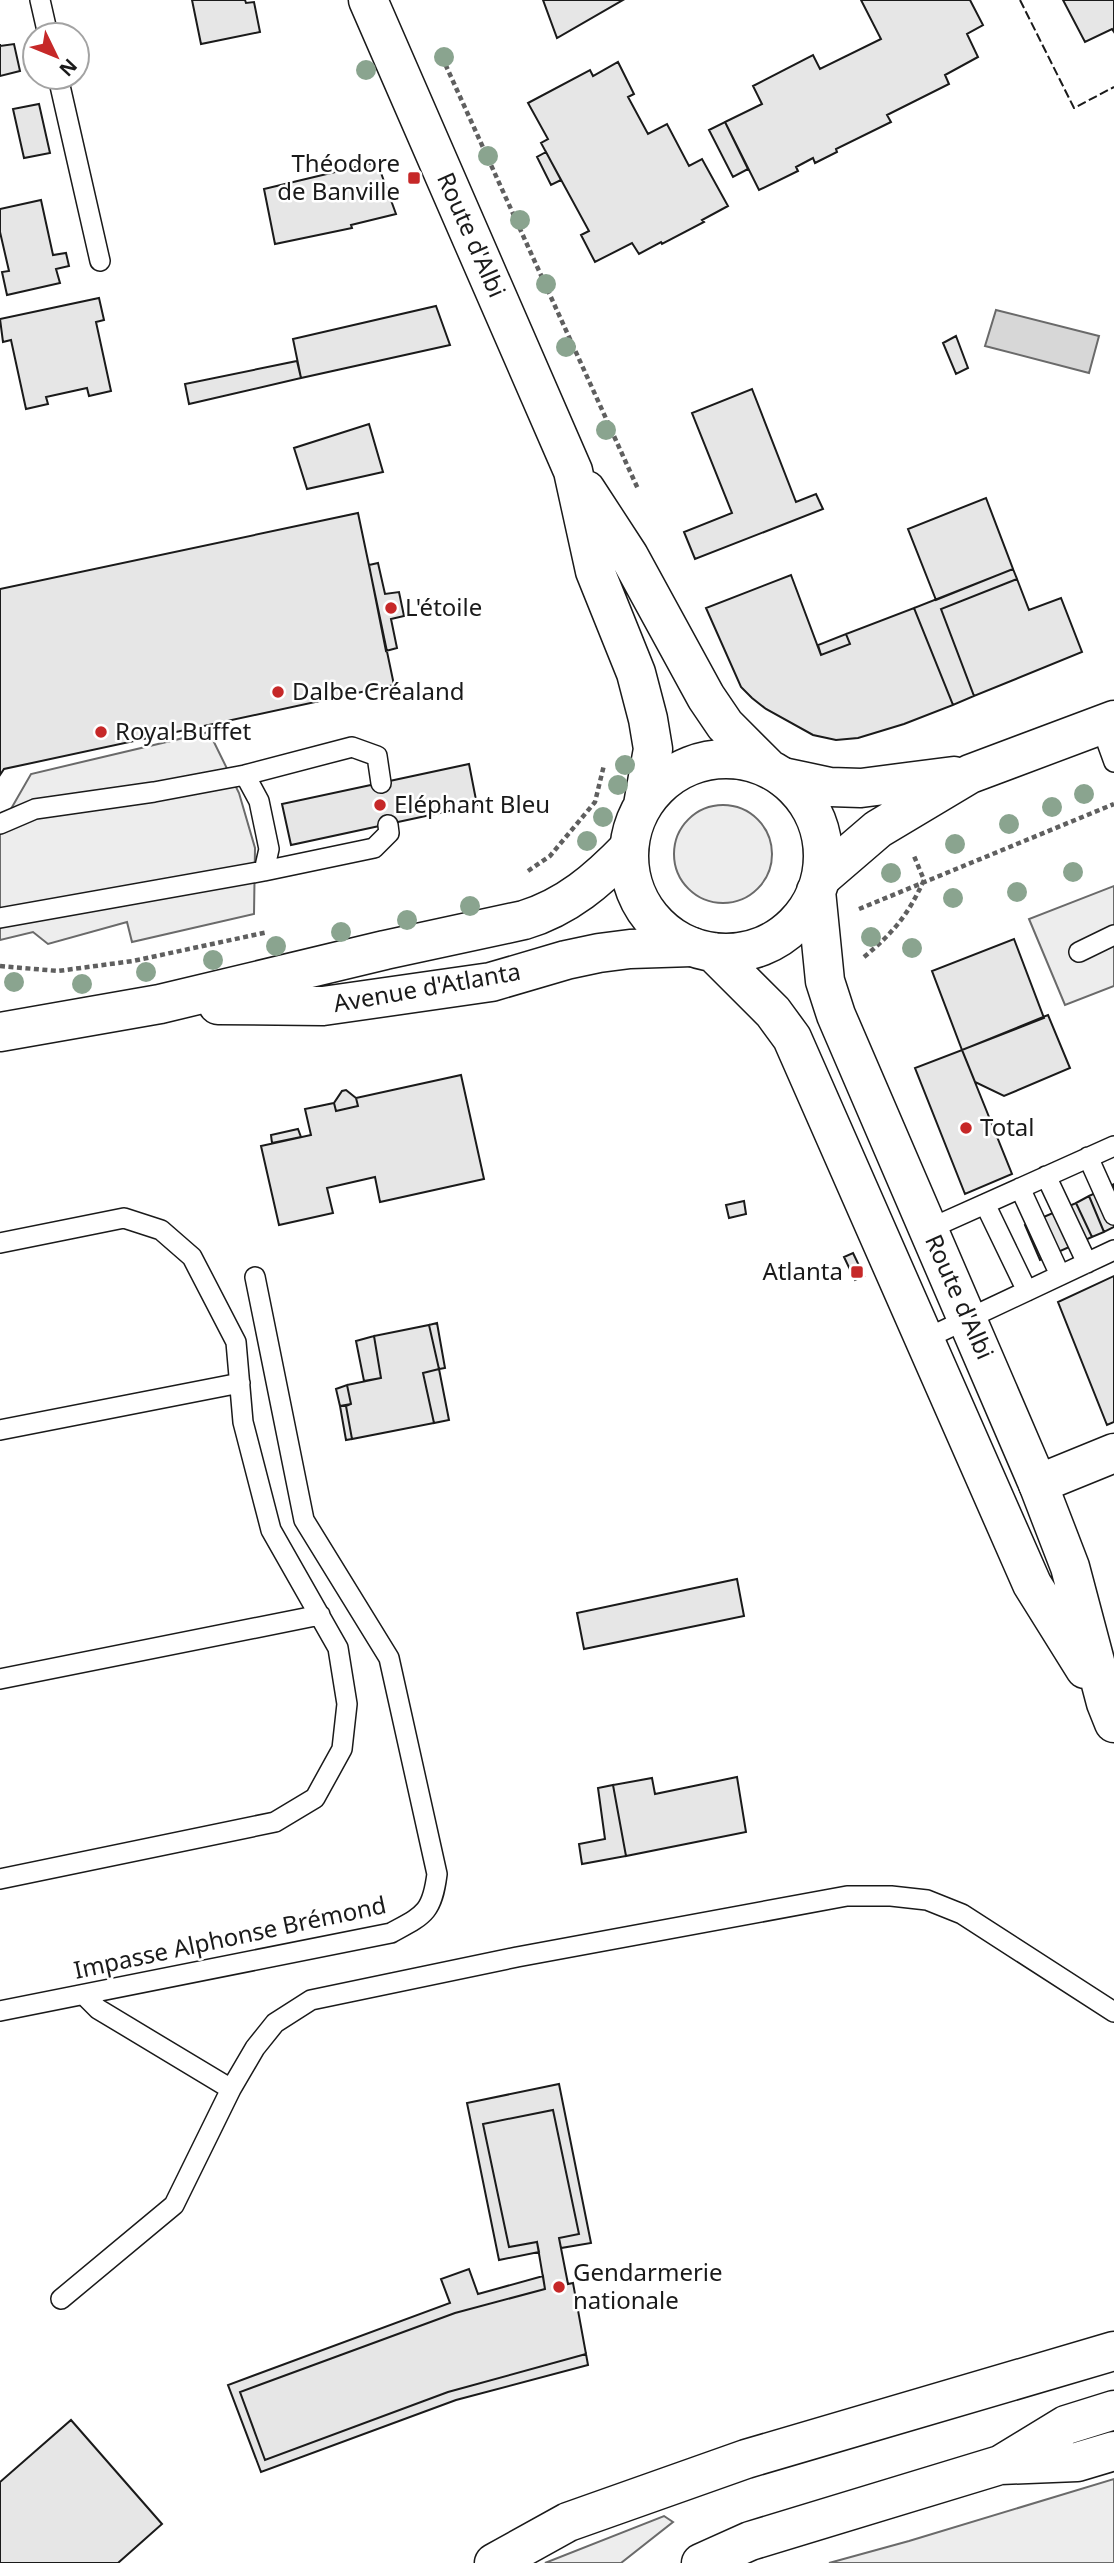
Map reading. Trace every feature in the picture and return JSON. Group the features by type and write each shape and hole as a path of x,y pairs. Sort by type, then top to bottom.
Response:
{"main road":[{"name":"Route d'Albi","path":"368,0 573,471 629,555 706,697 724,724 775,772"},
{"name":"Route d'Albi","path":"573,471 595,571 636,673 648,719 653,749 643,804"},
{"path":"970,774 860,788 830,787 732,758 714,759 690,767 669,779 643,804 633,825 629,848 633,883 649,915 668,933 702,949 750,950 783,934 808,908 819,885 878,829 970,774 1107,723"},
{"path":"775,772 797,789 817,820 822,838 819,885"},
{"name":"Avenue d'Atlanta","path":"0,1032 160,1004 535,917 568,901 598,880 629,848"},
{"name":"Route d'Albi","path":"819,885 825,981 830,998 1038,1484 1070,1567 1110,1713"},
{"name":"Avenue d'Atlanta","path":"160,1004 323,1006 491,982 599,953 630,949 702,949"},
{"name":"Route d'Albi","path":"702,949 773,1012 792,1038 1032,1584 1110,1713"},
{"path":"1038,1484 1114,1453"},
{"path":"1073,2363 1114,2331"},
{"path":"494,2563 568,2522 746,2459 1114,2351"},
{"path":"701,2563 750,2541 1000,2465 1066,2425 1114,2410"},
{"path":"1000,2465 1077,2462 1114,2451"}],"lane":[{"path":"40,0 45,21"},
{"path":"61,91 100,261"},
{"path":"1107,723 1114,762"},
{"path":"0,824 35,809 154,792 245,775 352,747 377,756 381,783"},
{"path":"245,775 259,801 269,849 264,871"},
{"path":"0,918 264,871 374,848 389,833 388,825"},
{"path":"1079,951 1114,935"},
{"path":"929,1229 1114,1146"},
{"path":"1088,1157 1114,1215"},
{"path":"1046,1176 1087,1263"},
{"path":"1020,1188 1060,1275"},
{"path":"985,1204 1027,1291"},
{"path":"0,1243 124,1218 161,1230 192,1257 236,1342 243,1422 271,1530 338,1648 347,1704 342,1749 315,1798 275,1822 0,1880"},
{"path":"925,1339 1114,1250"},
{"name":"Impasse Alphonse Brémond","path":"0,2011 391,1933 420,1917 434,1897 437,1874 389,1658 304,1520 255,1277"},
{"path":"0,1430 240,1383"},
{"path":"0,1679 320,1615"},
{"path":"61,2299 174,2205 231,2089 255,2048 275,2023 311,2000 517,1957 847,1896 891,1896 927,1900 962,1914 1114,2012"},
{"path":"84,1995 98,2009 231,2089"}],"path":[{"path":"439,50 642,497"},
{"path":"525,874 550,856 595,802 610,755"},
{"path":"849,913 1114,804"},
{"path":"860,961 887,938 912,908 924,880"},
{"path":"0,966 58,971 133,961 278,930"}],"shaded area":[{"path":"996,310 1099,336 1089,373 985,346"},
{"path":"209,732 239,793 255,848 254,914 132,942 127,922 48,944 33,932 0,940 0,828 31,774"},
{"path":"723,805 742,809 758,819 768,835 772,854 768,873 758,889 742,899 723,903 704,899 688,889 678,873 674,854 678,835 688,819 704,809"},
{"path":"1114,886 1114,986 1065,1005 1029,919"},
{"path":"1114,2479 1114,2563 829,2563 909,2541"},
{"path":"664,2516 673,2522 621,2563 545,2563"}],"building":[{"path":"192,0 254,2 260,32 201,44"},
{"path":"543,0 623,0 557,38"},
{"path":"861,0 970,0 983,25 967,34 978,57 945,75 949,84 887,115 891,122 836,149 837,152 815,163 813,158 796,167 798,171 759,190 725,122 762,104 753,86 813,55 820,69 881,39"},
{"path":"1063,0 1114,0 1114,32 1112,29 1085,42"},
{"path":"14,44 20,71 0,76 0,46"},
{"path":"618,62 634,94 628,97 648,134 667,124 689,166 702,159 728,206 702,220 704,222 639,254 632,243 595,262 581,235 589,231 541,143 548,139 528,103 590,70 593,76"},
{"path":"39,104 50,153 24,158 13,109"},
{"path":"725,122 748,169 733,177 709,130"},
{"path":"546,152 561,180 551,185 537,157"},
{"path":"377,162 396,214 351,225 352,228 275,244 264,189"},
{"path":"41,200 53,255 66,253 69,266 56,269 60,283 7,295 2,272 9,271 0,232 0,209"},
{"path":"99,298 104,320 96,322 111,391 89,396 87,388 46,397 48,404 26,409 11,340 3,342 0,319"},
{"path":"436,306 450,345 301,378 293,339"},
{"path":"956,336 968,368 956,374 943,343"},
{"path":"297,361 301,378 189,404 185,384"},
{"path":"752,389 796,502 816,494 823,509 695,559 684,532 732,513 692,413"},
{"path":"369,424 383,472 307,489 294,448"},
{"path":"986,498 1013,569 936,600 908,529"},
{"path":"358,513 394,685 4,769 0,775 0,589"},
{"path":"378,563 385,594 399,592 404,616 391,619 397,648 386,651 369,565"},
{"path":"1013,569 1017,579 941,609 974,696 953,705 914,608"},
{"path":"791,575 821,655 850,644 846,634 914,608 953,705 858,738 836,740 813,735 766,709 752,698 741,687 706,608"},
{"path":"1017,579 1029,610 1061,598 1082,652 974,696 941,609"},
{"path":"846,634 850,644 821,655 818,645"},
{"name":"Eléphant Bleu","path":"469,764 477,805 291,845 282,804"},
{"path":"1014,939 1044,1018 962,1050 932,971"},
{"path":"1048,1015 1070,1068 1004,1096 975,1082 962,1050"},
{"name":"Total","path":"962,1050 1012,1174 965,1194 915,1068"},
{"path":"461,1075 484,1179 380,1202 375,1177 327,1188 333,1213 279,1225 261,1146 311,1135 305,1109 334,1103 336,1111 358,1106 356,1098"},
{"path":"346,1090 356,1098 358,1106 336,1111 334,1103 342,1091"},
{"path":"298,1129 301,1137 272,1143 271,1135"},
{"path":"1114,1184 1114,1227 1104,1232 1089,1196"},
{"path":"1089,1196 1104,1232 1092,1237 1076,1203"},
{"path":"744,1201 746,1214 729,1218 726,1205"},
{"path":"1076,1203 1092,1237 1040,1260 1025,1225"},
{"path":"853,1253 864,1276 855,1280 844,1257"},
{"path":"1114,1276 1114,1422 1107,1425 1058,1302"},
{"path":"437,1323 445,1368 439,1369 429,1325"},
{"path":"429,1325 439,1369 423,1373 434,1423 352,1439 346,1406 351,1404 347,1385 381,1378 374,1336"},
{"path":"374,1336 381,1378 364,1381 356,1341"},
{"path":"439,1369 449,1420 434,1423 423,1373"},
{"path":"347,1385 351,1404 340,1406 336,1389"},
{"path":"340,1406 346,1406 352,1439 346,1440"},
{"path":"737,1579 744,1616 584,1649 577,1613"},
{"path":"737,1777 746,1832 626,1856 613,1785 652,1778 655,1794"},
{"path":"613,1785 626,1856 582,1864 579,1844 605,1839 598,1788"},
{"path":"559,2084 591,2243 561,2248 559,2238 579,2234 553,2110 483,2124 509,2247 537,2242 539,2252 499,2260 467,2103"},
{"name":"Gendarmerie nationale","path":"553,2110 579,2234 559,2238 568,2284 573,2283 586,2354 448,2392 265,2460 240,2392 455,2313 545,2289 537,2242 509,2247 483,2124"},
{"path":"469,2269 478,2294 543,2276 545,2289 455,2313 240,2392 265,2460 448,2392 586,2354 588,2365 456,2400 261,2472 228,2385 450,2303 441,2279"},
{"path":"71,2420 162,2524 118,2563 0,2563 0,2482"}],"fence":[{"path":"1020,0 1074,108 1114,87"}],"place":[{"name":"Théodore de Banville","path":"414,178"},
{"name":"L'étoile","path":"391,608"},
{"name":"Dalbe Créaland","path":"278,692"},
{"name":"Royal Buffet","path":"101,732"},
{"name":"Eléphant Bleu","path":"380,805"},
{"name":"Total","path":"966,1128"},
{"name":"Atlanta","path":"857,1272"},
{"name":"Gendarmerie nationale","path":"559,2287"}]}
